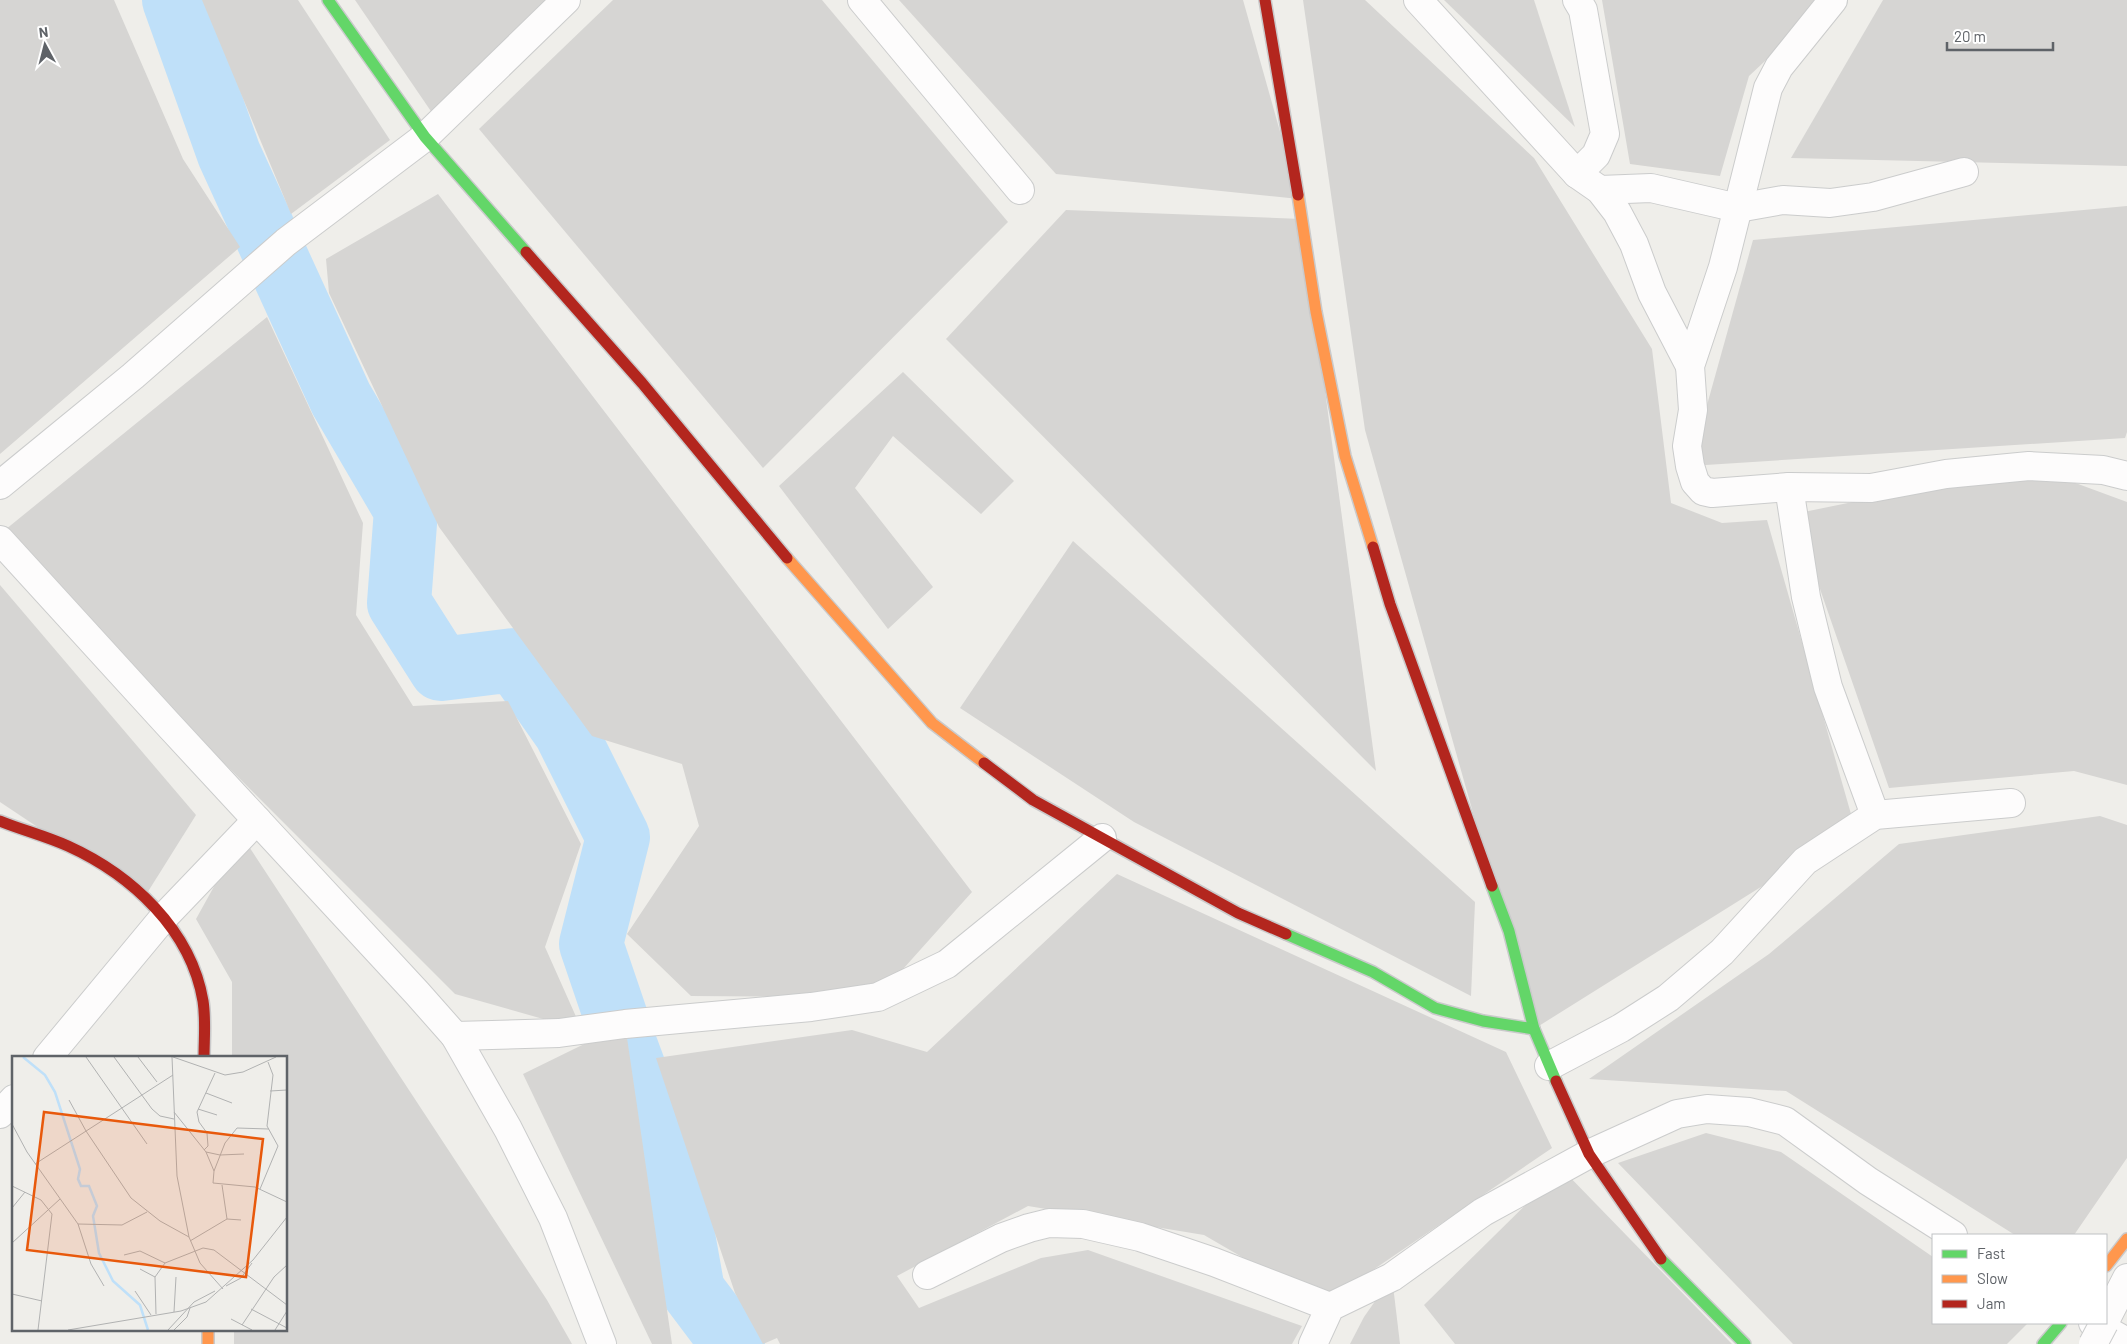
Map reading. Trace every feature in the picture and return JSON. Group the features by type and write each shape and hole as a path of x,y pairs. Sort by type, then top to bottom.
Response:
{"street":[{"path":"328,0 425,137 642,383 818,594 932,723 1033,800 1238,913 1373,972 1435,1008 1483,1021 1534,1029"},
{"path":"0,485 133,376 286,242 425,137 566,0"},
{"path":"862,0 1020,190"},
{"path":"1265,0 1289,136 1316,312 1345,456 1390,604 1461,804 1509,931 1534,1029 1589,1154 1665,1264 1745,1344"},
{"path":"1418,0 1577,174 1600,190 1617,212 1634,244 1652,293 1690,366"},
{"path":"1577,0 1583,10 1605,134 1596,155 1577,174"},
{"path":"1833,0 1779,67 1768,88 1723,267 1690,366 1693,410 1687,446 1695,482 1703,491 1712,493 1789,487 1872,488 1946,474 2029,466 2103,470 2127,476"},
{"path":"1600,190 1651,188 1738,208 1783,200 1830,203 1873,197 1964,172"},
{"path":"1789,487 1806,597 1828,687 1875,815"},
{"path":"0,540 418,993 455,1036 508,1129 553,1218 602,1344"},
{"path":"1549,1066 1621,1028 1668,998 1722,952 1805,861 1875,815 2011,804"},
{"path":"49,1056 164,917 257,820"},
{"path":"0,821 69,847 106,868 144,898 164,917 187,950 195,973 203,1001 204,1056"},
{"path":"455,1036 559,1032 625,1024 811,1008 878,997 947,964 1102,838"},
{"path":"0,1114 12,1101"},
{"path":"1312,1344 1330,1307 1392,1277 1483,1212 1589,1154 1677,1114 1707,1109 1750,1112 1785,1121 1868,1181 1951,1234"},
{"path":"927,1275 1001,1238 1029,1228 1050,1223 1082,1224 1140,1237 1214,1262 1330,1307"},
{"path":"2107,1265 2127,1239"},
{"path":"2107,1317 2127,1278"},
{"path":"2043,1344 2060,1324"},
{"path":"2095,1324 2127,1342"},
{"path":"2093,1344 2103,1324"}],"building":[{"path":"0,0 114,0 183,159 240,247 0,454"},
{"path":"202,0 298,0 390,140 291,214"},
{"path":"355,0 558,0 439,123"},
{"path":"613,0 822,0 1008,222 763,468 479,129"},
{"path":"899,0 1243,0 1299,199 1056,174"},
{"path":"1303,0 1365,0 1534,158 1652,349 1671,503 1722,523 1767,520 1855,828 1534,1029 1365,430"},
{"path":"1444,0 1534,0 1575,127"},
{"path":"1602,0 1830,0 1749,76 1720,176 1630,164"},
{"path":"1883,0 2127,0 2127,166 1791,158"},
{"path":"438,194 972,892 878,997 691,996 627,934 699,826 682,764 592,736 439,527 329,293 326,259"},
{"path":"2127,206 2127,432 2125,438 1690,466 1753,240"},
{"path":"1066,210 1302,219 1376,771 946,339"},
{"path":"267,317 363,523 356,615 413,706 508,701 581,844 545,947 582,1030 455,994 0,539 0,534"},
{"path":"903,372 1014,481 981,514 893,436 855,488 933,587 888,629 779,486"},
{"path":"2029,466 2127,502 2127,785 2074,771 1889,788 1794,514"},
{"path":"1073,541 1475,902 1471,996 1134,822 960,708"},
{"path":"0,585 196,815 144,898 0,802"},
{"path":"2100,816 2127,825 2127,1158 2075,1234 2013,1234 1786,1091 1589,1079 1769,954 1899,844"},
{"path":"242,836 547,1300 572,1344 234,1344 234,1332 288,1332 288,1056 232,1056 232,982 196,919"},
{"path":"1117,874 1506,1052 1552,1148 1323,1304 1204,1235 1028,1206 897,1276 919,1308 1041,1258 1088,1250 1302,1326 1292,1344 780,1344 777,1338 763,1344 735,1293 656,1058 852,1030 927,1052"},
{"path":"625,1024 672,1344 652,1344 523,1074"},
{"path":"1706,1133 1781,1152 1932,1256 1932,1324 2027,1324 2007,1344 1793,1344 1618,1163"},
{"path":"1562,1169 1732,1344 1455,1344 1424,1305"},
{"path":"1392,1277 1400,1344 1350,1344 1364,1317"}],"waterway":[{"path":"174,0 229,154 341,399 406,510 399,603 441,669 515,660 565,731 618,837 591,944 626,1047 671,1168 693,1291 733,1344"}],"traffic: fast":[{"path":"328,0 425,137 526,252"},
{"path":"1492,886 1509,931 1534,1029 1556,1081"},
{"path":"1286,934 1373,972 1435,1008 1483,1021 1534,1029"},
{"path":"1661,1259 1745,1344"},
{"path":"2043,1344 2060,1324"}],"traffic: slow":[{"path":"1298,195 1316,312 1345,456 1373,547"},
{"path":"787,558 932,723 984,763"},
{"path":"2107,1265 2127,1239"},
{"path":"208,1332 208,1344"}],"traffic: jam":[{"path":"1265,0 1298,195"},
{"path":"526,252 642,383 787,558"},
{"path":"1373,547 1390,604 1492,886"},
{"path":"984,763 1033,800 1238,913 1286,934"},
{"path":"0,821 60,842 92,858 136,889 155,908 172,928 186,951 196,975 204,1008 204,1056"},
{"path":"1556,1081 1589,1154 1661,1259"}]}
